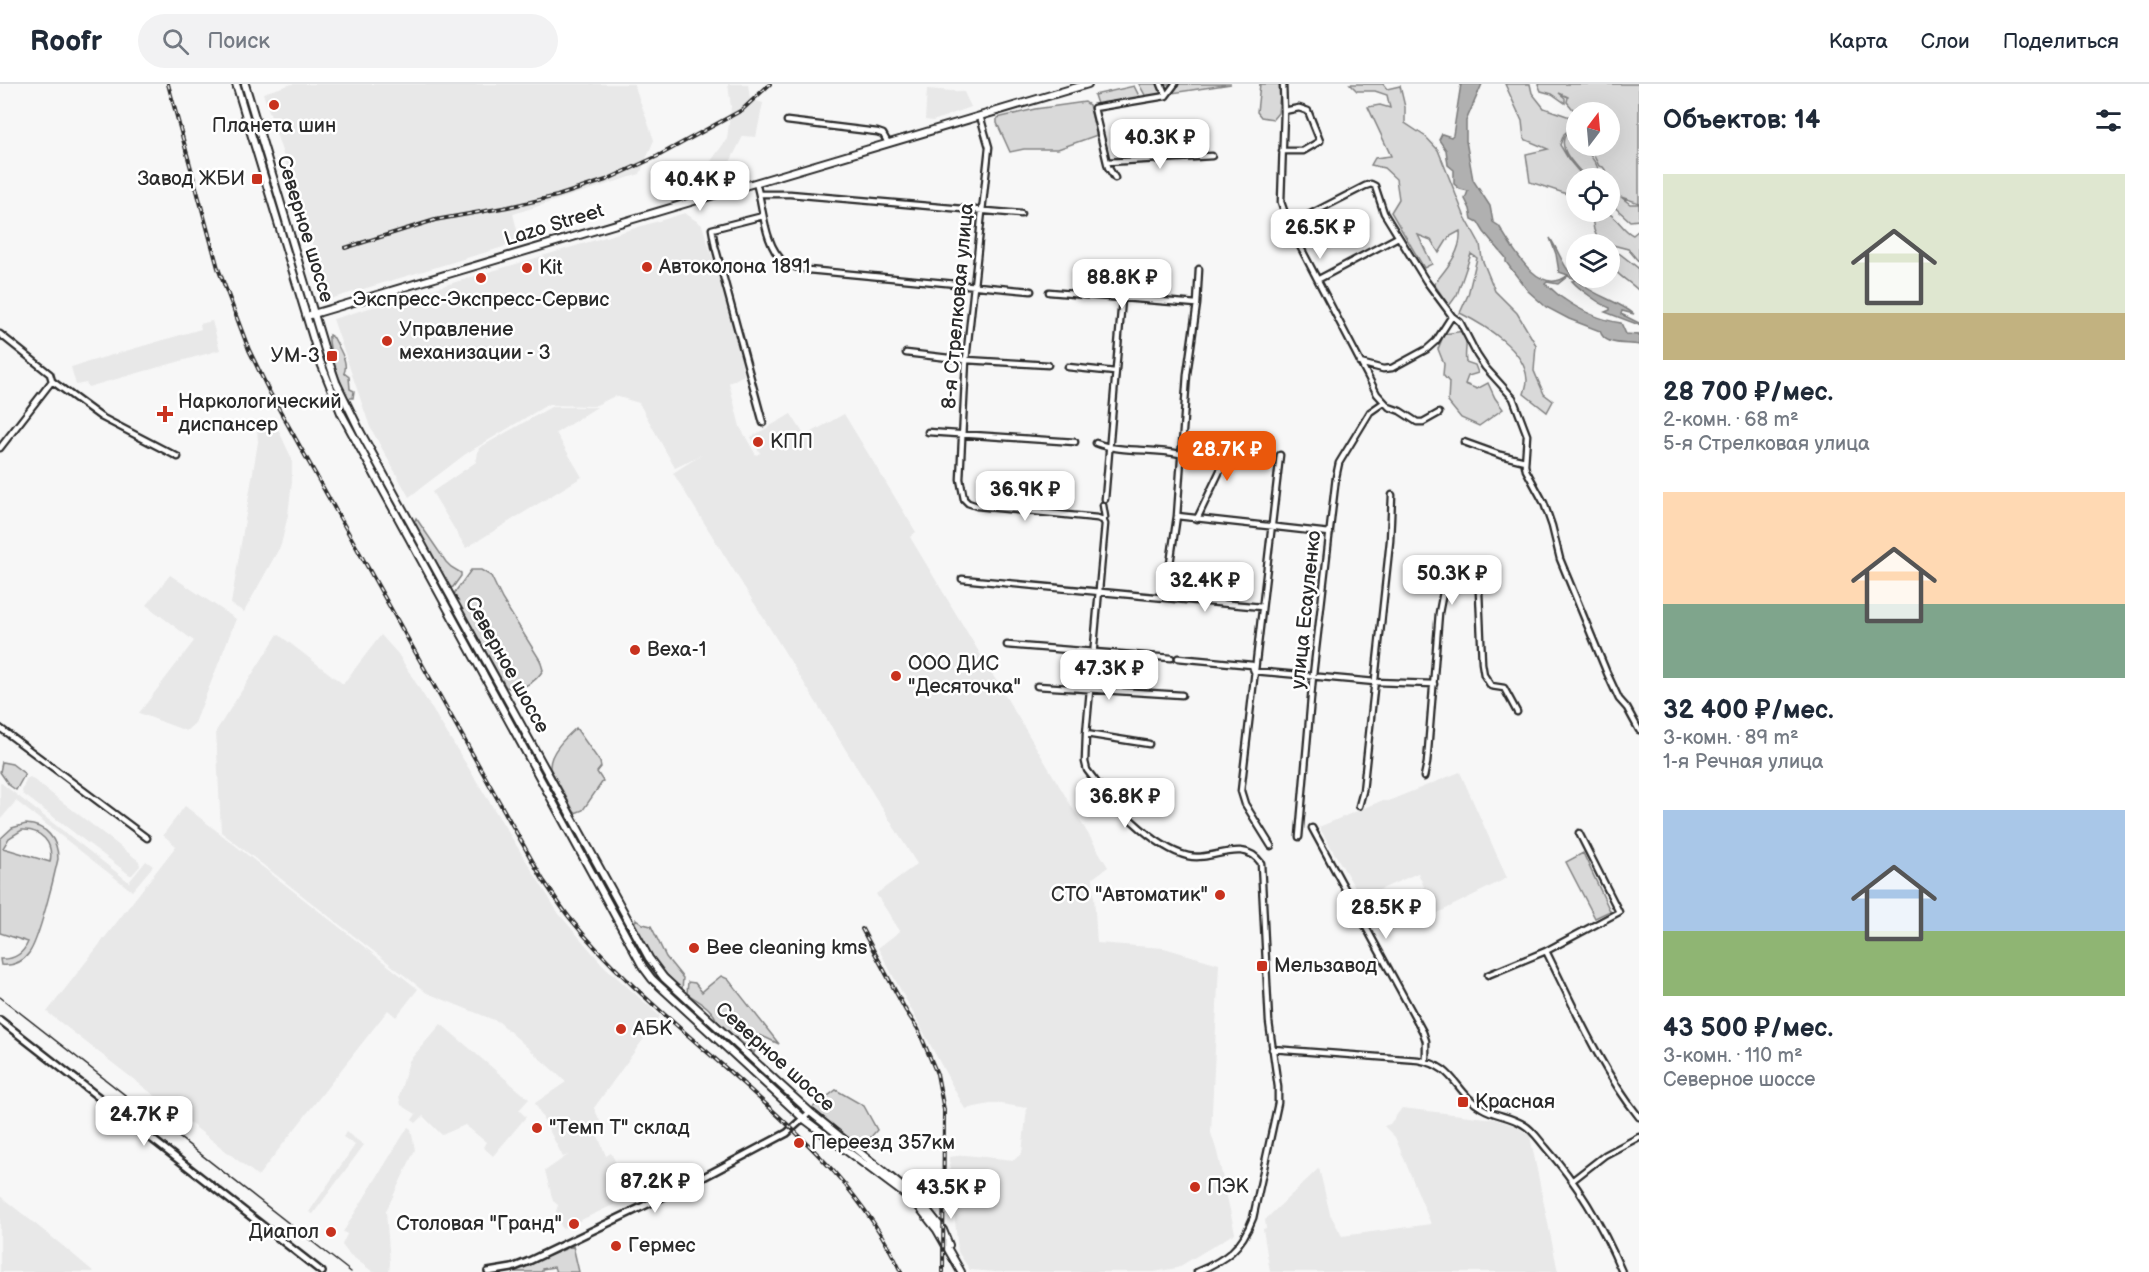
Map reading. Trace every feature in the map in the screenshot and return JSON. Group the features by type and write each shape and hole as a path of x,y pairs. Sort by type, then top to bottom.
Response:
{"main road":[{"name":"Северное шоссе","path":"236,84 287,238"},
{"name":"Северное шоссе","path":"245,84 310,315 336,382 361,433 649,958 664,978 810,1112 921,1202 943,1230 961,1271"},
{"name":"Lazo Street","path":"310,315 1088,84"},
{"path":"249,128 257,126"},
{"name":"Северное шоссе","path":"316,333 329,386 353,438 643,967 652,979 804,1119 915,1202 937,1230 961,1271"},
{"path":"353,438 361,433"},
{"path":"399,523 407,517"},
{"path":"534,766 542,762"},
{"path":"621,925 629,921"}],"street":[{"path":"1161,84 1166,96"},
{"path":"1115,178 1107,162 1094,108 1166,96 1175,84"},
{"path":"1283,84 1281,202 1289,225 1383,403 1418,422 1423,422 1439,413"},
{"path":"1282,151 1303,151 1320,141 1308,111 1299,108 1284,111"},
{"name":"8-я Стрелковая улица","path":"980,116 988,147 966,360 960,479 964,499 977,506 1103,520"},
{"path":"787,121 877,132 883,134 888,143"},
{"path":"1107,162 1212,156"},
{"path":"756,183 773,248 786,264 808,270 1031,291"},
{"path":"1289,225 1365,186 1371,184 1378,190 1384,213 1427,283 1464,328 1485,367 1514,398 1527,435 1526,470 1547,511 1560,559 1619,699 1627,708 1639,730"},
{"path":"760,194 790,194 1021,214"},
{"path":"763,216 712,229 763,423"},
{"path":"1319,279 1398,237"},
{"path":"1165,598 1177,516 1187,375 1197,304 1199,269"},
{"path":"1049,292 1197,304"},
{"path":"1122,299 1108,447 1103,520 1105,524 1097,592 1085,762 1087,770 1136,824 1156,842 1189,857 1239,850 1250,851 1261,863 1269,1022 1278,1103 1253,1218 1241,1243 1228,1255 1197,1272"},
{"path":"1360,363 1383,369 1392,368 1427,349 1436,341 1452,316"},
{"path":"0,334 50,374 52,381 87,404 101,417 178,457"},
{"path":"906,353 966,360 1048,365"},
{"path":"1068,367 1115,372"},
{"path":"0,448 52,381"},
{"name":"улица Есауленко","path":"1299,837 1313,675 1339,463 1370,412 1383,403"},
{"path":"928,432 1075,442"},
{"path":"1197,519 1236,435"},
{"path":"1464,442 1525,461"},
{"path":"1096,443 1108,447 1160,450 1180,454"},
{"path":"1271,846 1245,804 1241,791 1280,455"},
{"path":"1359,806 1363,790 1390,541 1392,495"},
{"path":"1177,516 1330,533"},
{"path":"1424,777 1439,613 1444,587 1448,579 1457,573 1462,573 1478,587 1484,675 1491,686 1504,688 1517,711"},
{"path":"962,579 1262,607"},
{"path":"1007,645 1171,658"},
{"path":"1178,658 1252,665 1254,671"},
{"path":"1254,671 1375,682 1434,684"},
{"path":"1036,686 1182,695"},
{"path":"0,728 147,838"},
{"path":"1086,734 1149,744"},
{"path":"1312,828 1423,1032 1426,1041 1426,1061"},
{"path":"1488,975 1546,951 1619,912 1579,833"},
{"path":"1546,951 1613,1081 1639,1118"},
{"path":"0,1020 322,1272"},
{"path":"1272,1049 1426,1061 1448,1072 1482,1108 1518,1120 1526,1126 1573,1180 1597,1219 1622,1272"},
{"path":"488,1272 512,1268 565,1245 787,1133 810,1112"},
{"path":"1573,1180 1605,1155 1639,1137"}],"shaded area":[{"path":"292,84 634,84 654,140 640,174 513,214 520,242 330,299 263,93"},
{"path":"728,84 748,84 750,99 763,103 756,137 743,136 726,170 711,161 727,139 731,107"},
{"path":"1139,84 1231,84 1146,97"},
{"path":"1260,84 1281,84 1278,113 1273,119 1261,117 1257,112"},
{"path":"1350,84 1383,84 1387,89 1400,86 1405,107 1405,123 1426,137 1438,150 1464,215 1480,244 1482,259 1495,291 1517,313 1536,345 1534,371 1544,394 1553,401 1547,412 1524,394 1527,380 1525,369 1512,349 1480,324 1460,313 1468,295 1477,258 1471,254 1457,295 1449,306 1434,284 1456,253 1460,231 1449,237 1439,253 1431,240 1418,235 1432,264 1424,268 1391,212 1399,199 1396,179 1384,168 1371,165 1375,158 1391,156 1368,107 1380,105 1390,108 1387,95 1375,91 1357,91"},
{"path":"1461,84 1482,84 1466,121 1466,141 1473,180 1490,206 1493,222 1499,226 1519,257 1537,276 1557,281 1566,276 1558,284 1547,282 1545,284 1584,311 1621,323 1626,334 1639,335 1639,345 1606,340 1600,331 1546,307 1528,291 1478,222 1472,219 1465,199 1468,191 1454,184 1454,170 1448,165 1446,150 1439,140 1442,134 1451,137"},
{"path":"1505,84 1530,84 1532,93 1544,108 1566,116 1566,132 1560,145 1576,168 1566,168 1566,194 1530,182 1526,154 1548,149 1524,139 1522,121"},
{"path":"1538,84 1639,84 1639,203 1621,197 1630,204 1639,204 1639,220 1630,221 1620,212 1620,168 1599,166 1594,156 1620,156 1620,102 1567,102 1568,97 1559,93 1565,98 1565,103 1552,94 1541,91"},
{"path":"1134,86 1140,98 1097,104 1094,95"},
{"path":"927,89 964,92 971,107 933,121 925,120"},
{"path":"1085,102 1089,105 1097,135 1058,149 1024,149 1010,152 997,123 997,118 1035,109"},
{"path":"1566,135 1566,153 1564,147 1563,142"},
{"path":"1568,156 1591,156 1598,168 1577,168"},
{"path":"685,213 702,225 734,325 744,375 729,383 740,427 756,455 760,453 751,437 791,414 805,436 844,414 916,532 910,537 1108,867 1093,878 1097,943 1164,948 1219,964 1211,1133 1235,1233 1177,1268 1154,1272 996,1272 970,1270 958,1252 949,1157 965,1155 1014,1160 1022,1153 1027,1108 995,1103 965,1109 878,948 900,931 876,894 917,864 673,473 701,455 675,468 639,403 615,396 594,406 547,405 467,453 409,497 370,427 333,319"},
{"path":"1593,222 1619,222 1633,235 1639,230 1639,262 1628,249 1620,247 1620,234 1596,234"},
{"path":"1550,238 1566,266 1566,274 1559,272"},
{"path":"1620,254 1638,268 1639,291 1620,276"},
{"path":"1580,288 1588,288 1628,310 1634,314 1622,311 1621,314 1639,325 1605,312 1610,308"},
{"path":"212,321 220,350 88,387 86,383 76,385 71,367 201,329 200,324"},
{"path":"1464,331 1466,362 1475,365 1478,373 1468,376 1465,384 1477,389 1488,383 1503,409 1479,426 1461,418 1448,402 1449,382 1443,375 1444,364 1438,349 1444,334"},
{"path":"329,335 334,338 343,356 344,373 349,377 350,389 354,391 353,398 347,398 341,384 332,357"},
{"path":"551,407 597,407 556,433 582,477 466,548 432,492 476,462 479,448"},
{"path":"277,427 292,459 288,515 281,545 244,612 231,604 258,442 257,428"},
{"path":"416,518 446,562 461,573 453,587 450,588 414,523"},
{"path":"408,527 537,760 406,528"},
{"path":"471,570 481,570 491,576 502,599 540,660 543,670 527,685 517,688 506,687 454,596"},
{"path":"170,575 236,619 195,723 186,731 139,713 194,641 146,605"},
{"path":"278,634 343,684 381,635 398,654 559,914 603,965 660,1016 594,1108 600,1121 595,1128 606,1156 611,1153 626,1183 623,1184 630,1197 562,1229 556,1211 558,1205 553,1201 545,1171 568,1155 563,1157 535,1103 566,1082 499,1022 427,993 221,832 216,731"},
{"path":"576,728 600,762 601,767 597,772 603,781 583,810 575,813 550,768 550,762 555,751"},
{"path":"2,762 12,764 25,774 16,790 9,785 0,772"},
{"path":"1460,772 1507,878 1436,914 1418,873 1361,898 1319,827"},
{"path":"30,777 139,861 140,866 130,875 23,794 26,779"},
{"path":"0,782 129,882 146,861 153,866 132,891 16,801 0,820"},
{"path":"185,806 418,989 396,1017 388,1010 258,1176 47,1012 176,846 163,835"},
{"path":"26,824 45,830 56,845 58,859 46,908 33,946 20,961 1,965 0,959 17,955 28,942 0,933 0,839 12,828","holes":["22,830 29,830 45,838 50,849 50,862 3,848 9,838"]},
{"path":"1583,853 1610,911 1595,918 1566,862"},
{"path":"636,919 651,926 666,957 683,978 682,990 653,961 634,924"},
{"path":"629,929 655,973 799,1108 796,1108 655,978 628,931"},
{"path":"721,976 728,979 779,1044 760,1035 754,1053 717,1021 708,1008 687,993 688,982 695,983 702,992"},
{"path":"441,1024 529,1099 519,1110 526,1117 493,1156 483,1147 486,1142 465,1125 442,1135 423,1116 416,1123 412,1120 416,1114 401,1105 399,1096 409,1061"},
{"path":"836,1090 864,1106 877,1130 870,1138 875,1144 870,1147 865,1143 857,1145 812,1108"},
{"path":"1402,1108 1495,1119 1516,1126 1530,1136 1558,1272 1270,1272 1263,1229 1266,1228 1265,1220 1319,1168 1330,1214 1342,1236 1431,1224 1395,1137 1384,1126 1390,1124"},
{"path":"408,1127 411,1129 415,1150 386,1211 389,1272 373,1272 349,1254 342,1245 347,1234 343,1232"},
{"path":"346,1132 364,1145 313,1214 309,1212 355,1145 343,1137"},
{"path":"0,1196 63,1246 94,1272 0,1272"},
{"path":"573,1246 579,1272 556,1272 554,1267 542,1269 542,1272 516,1272 516,1269"}],"tram line":[{"path":"0,997 351,1272"}],"railway":[{"path":"168,84 218,268 249,350 270,393 543,880 569,917 632,985 814,1150 871,1219 901,1272"},
{"path":"345,248 435,220 557,196 606,180 658,156 742,110 770,84"},
{"path":"862,929 918,1029 937,1074 944,1110 943,1272"}],"place":[{"name":"Планета шин","path":"274,105"},
{"name":"Завод ЖБИ","path":"257,179"},
{"name":"Автоколона 1891","path":"647,267"},
{"name":"Kit","path":"527,268"},
{"name":"Экспресс-Экспресс-Сервис","path":"481,278"},
{"name":"Управление механизации - 3","path":"387,341"},
{"name":"УМ-3","path":"332,356"},
{"name":"Наркологический диспансер","path":"165,414"},
{"name":"КПП","path":"758,442"},
{"name":"Веха-1","path":"635,650"},
{"name":"ООО ДИС \"Десяточка\"","path":"896,676"},
{"name":"СТО \"Автоматик\"","path":"1220,895"},
{"name":"Bee cleaning kms","path":"694,948"},
{"name":"Мельзавод","path":"1262,966"},
{"name":"АБК","path":"621,1029"},
{"name":"Красная","path":"1463,1102"},
{"name":"\"Темп Т\" склад","path":"537,1128"},
{"name":"Переезд 357км","path":"799,1143"},
{"name":"ПЭК","path":"1195,1187"},
{"name":"Столовая \"Гранд\"","path":"574,1224"},
{"name":"Диапол","path":"331,1232"},
{"name":"Гермес","path":"616,1246"}]}
